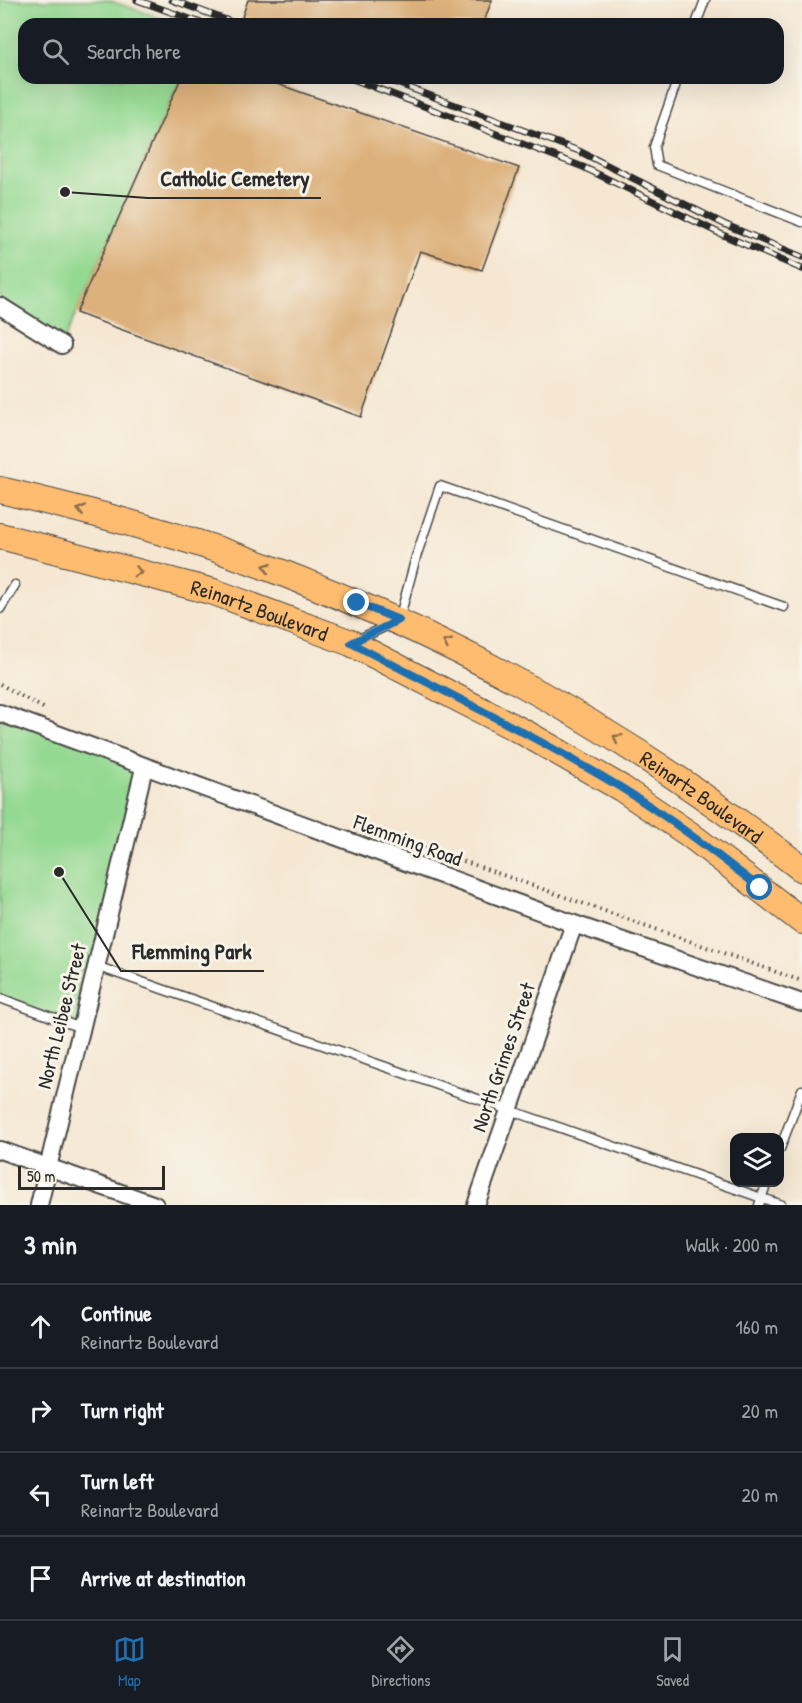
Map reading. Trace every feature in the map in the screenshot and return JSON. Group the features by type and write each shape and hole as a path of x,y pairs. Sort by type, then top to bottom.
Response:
{"main road":[{"name":"Reinartz Boulevard","path":"0,490 115,519 243,558 399,620 480,660 582,716 685,783 802,869"},
{"name":"Reinartz Boulevard","path":"0,536 214,592 351,643 525,733 621,788 689,834 802,921"}],"street":[{"path":"0,306 62,345"},
{"name":"Flemming Road","path":"0,713 144,768 574,924 802,1003"},
{"name":"North Leibee Street","path":"39,1205 144,768"},
{"name":"North Grimes Street","path":"476,1205 574,924"},
{"path":"0,1150 155,1205"}],"lane":[{"path":"698,18 705,0"},
{"path":"676,84 654,147 657,165 802,222"},
{"path":"351,643 399,620 416,557 440,486 784,607"},
{"path":"0,609 15,585"},
{"path":"96,966 508,1109 760,1201 783,1205"},
{"path":"0,998 81,1028"},
{"path":"784,1138 802,1090"}],"path":[{"path":"0,684 49,711"},
{"path":"384,833 802,981"}],"green space":[{"path":"0,0 108,0 160,18 18,18 18,84 178,84 62,345 0,306"},
{"path":"0,713 144,768 81,1028 0,998"}],"building":[{"path":"248,0 492,0 485,18 242,17"},
{"path":"178,84 277,84 519,168 482,270 420,251 361,417 76,313"}],"railway":[{"path":"137,0 187,18"},
{"path":"172,0 221,18"},
{"path":"366,84 583,167 723,235 802,269"},
{"path":"399,84 579,151 724,224 802,257"}],"place":[{"name":"Catholic Cemetery","path":"65,192"},
{"name":"Flemming Park","path":"59,872"}],"route":[{"path":"357,603 399,620 351,643 525,733 621,788 689,834 760,888"}]}
